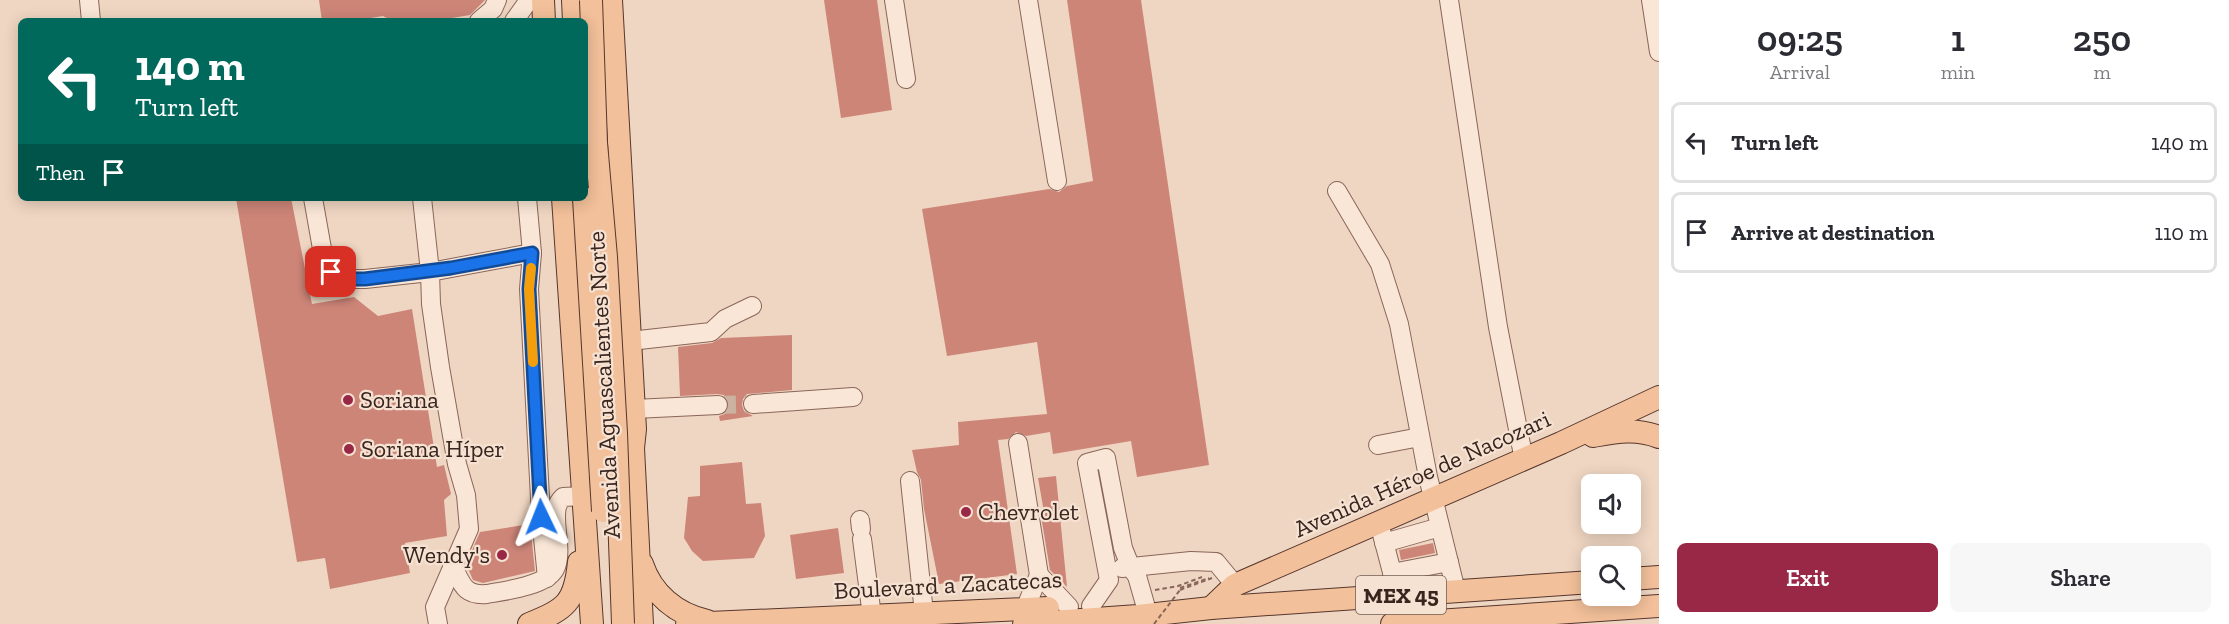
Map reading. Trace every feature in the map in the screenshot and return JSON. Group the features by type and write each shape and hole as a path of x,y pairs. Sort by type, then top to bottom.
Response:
{"main road":[{"path":"543,0 544,18"},
{"path":"550,0 551,18"},
{"path":"573,0 574,18"},
{"name":"Avenida Aguascalientes Norte","path":"591,0 596,142 607,268 616,433 623,624"},
{"name":"Avenida Aguascalientes Norte","path":"611,0 635,429 633,448 642,624"},
{"path":"596,142 607,168 626,428 633,448"},
{"path":"555,201 567,411 573,460 584,492"},
{"name":"Avenida Aguascalientes Norte","path":"563,201 592,624"},
{"path":"576,201 582,361 576,380"},
{"name":"Avenida Aguascalientes Norte","path":"584,201 609,624"},
{"name":"Avenida Héroe de Nacozari","path":"1211,608 1235,585 1382,533 1433,499 1524,460 1659,397"},
{"path":"1561,443 1619,431 1636,431 1659,437"},
{"path":"530,624 560,610 573,594 578,578 581,540 585,528"},
{"path":"639,552 649,580 670,605 690,616 712,622 723,622"},
{"path":"589,580 596,597 605,603 617,605 633,598 639,588 640,577"},
{"path":"1641,578 1659,577"},
{"name":"Boulevard a Zacatecas","path":"687,624 924,613 1138,616 1211,608 1581,583"},
{"name":"Boulevard a Zacatecas","path":"1025,616 1079,606 1148,609 1211,608"},
{"name":"MEX 45","path":"1392,624 1572,618 1659,606"}],"street":[{"path":"89,0 91,18"},
{"path":"482,18 493,9 497,0"},
{"path":"516,18 529,0"},
{"path":"894,0 906,80"},
{"path":"1028,0 1057,181"},
{"path":"1449,0 1498,327 1524,460"},
{"path":"1651,0 1659,52"},
{"path":"1337,191 1380,264 1399,324 1433,499 1456,591"},
{"path":"314,201 324,260 331,272 341,279 365,279 430,272 532,253"},
{"path":"422,201 431,304 457,464 466,495 469,529 435,607 438,624"},
{"path":"527,201 532,253 529,289 541,517 547,578"},
{"path":"630,340 711,332 725,319 752,306"},
{"path":"753,404 853,397"},
{"path":"634,409 718,405"},
{"path":"1378,445 1420,437"},
{"path":"1018,443 1039,575 1025,616"},
{"path":"1039,575 1079,606 1109,580 1087,463 1106,458 1123,548 1131,568 1130,577 1148,609"},
{"path":"910,481 924,613"},
{"path":"452,565 466,590 474,595 504,592 547,578 555,569 558,556 557,505 562,497 584,492"},
{"path":"1398,595 1382,533 1440,527"},
{"path":"861,529 872,616"},
{"path":"1108,569 1191,561 1216,562 1235,585"},
{"path":"1392,573 1449,562"}],"path":[{"path":"1148,609 1151,591 1178,586 1189,582 1199,578 1210,574 1211,577 1180,588 1179,585 1211,573 1213,578 1180,590 1148,609"}],"building":[{"path":"319,0 485,0 470,15 452,18 387,18 383,16 322,18"},
{"path":"824,0 877,0 892,110 841,118"},
{"path":"1067,0 1141,0 1209,465 1137,477 1131,441 1053,454 1050,432 1026,436 1016,432 1008,439 998,440 1017,574 939,584 924,509 921,480 912,450 959,445 958,422 1047,414 1037,342 947,356 922,209 1049,189 1059,192 1067,186 1093,181"},
{"name":"Soriana","path":"237,201 292,201 312,304 354,297 378,316 412,309 437,467 444,465 451,494 444,500 447,536 405,543 410,573 330,589 325,558 297,562"},
{"path":"792,335 792,390 747,394 742,405 744,411 753,416 720,421 719,416 725,414 729,405 724,395 680,396 678,347 712,343 721,338"},
{"path":"742,462 746,504 761,503 765,536 754,558 703,561 692,551 684,538 688,497 700,496 700,466"},
{"path":"1056,476 1067,587 1050,570 1041,516 1044,512 1038,478"},
{"name":"Wendy's","path":"530,524 535,571 483,583 473,580 466,564 480,532"},
{"path":"838,528 844,573 796,579 790,535"},
{"path":"1433,543 1435,553 1401,560 1399,550"}],"tunnel":[{"path":"718,405 753,404"}],"slow traffic":[{"path":"531,268 529,289 533,362"}],"place":[{"name":"Soriana","path":"348,400"},
{"name":"Soriana Híper","path":"349,449"},
{"name":"Chevrolet","path":"966,512"},
{"name":"Wendy's","path":"502,555"}],"route":[{"path":"331,272 341,279 365,279 430,272 532,253 529,289 541,517"}]}
